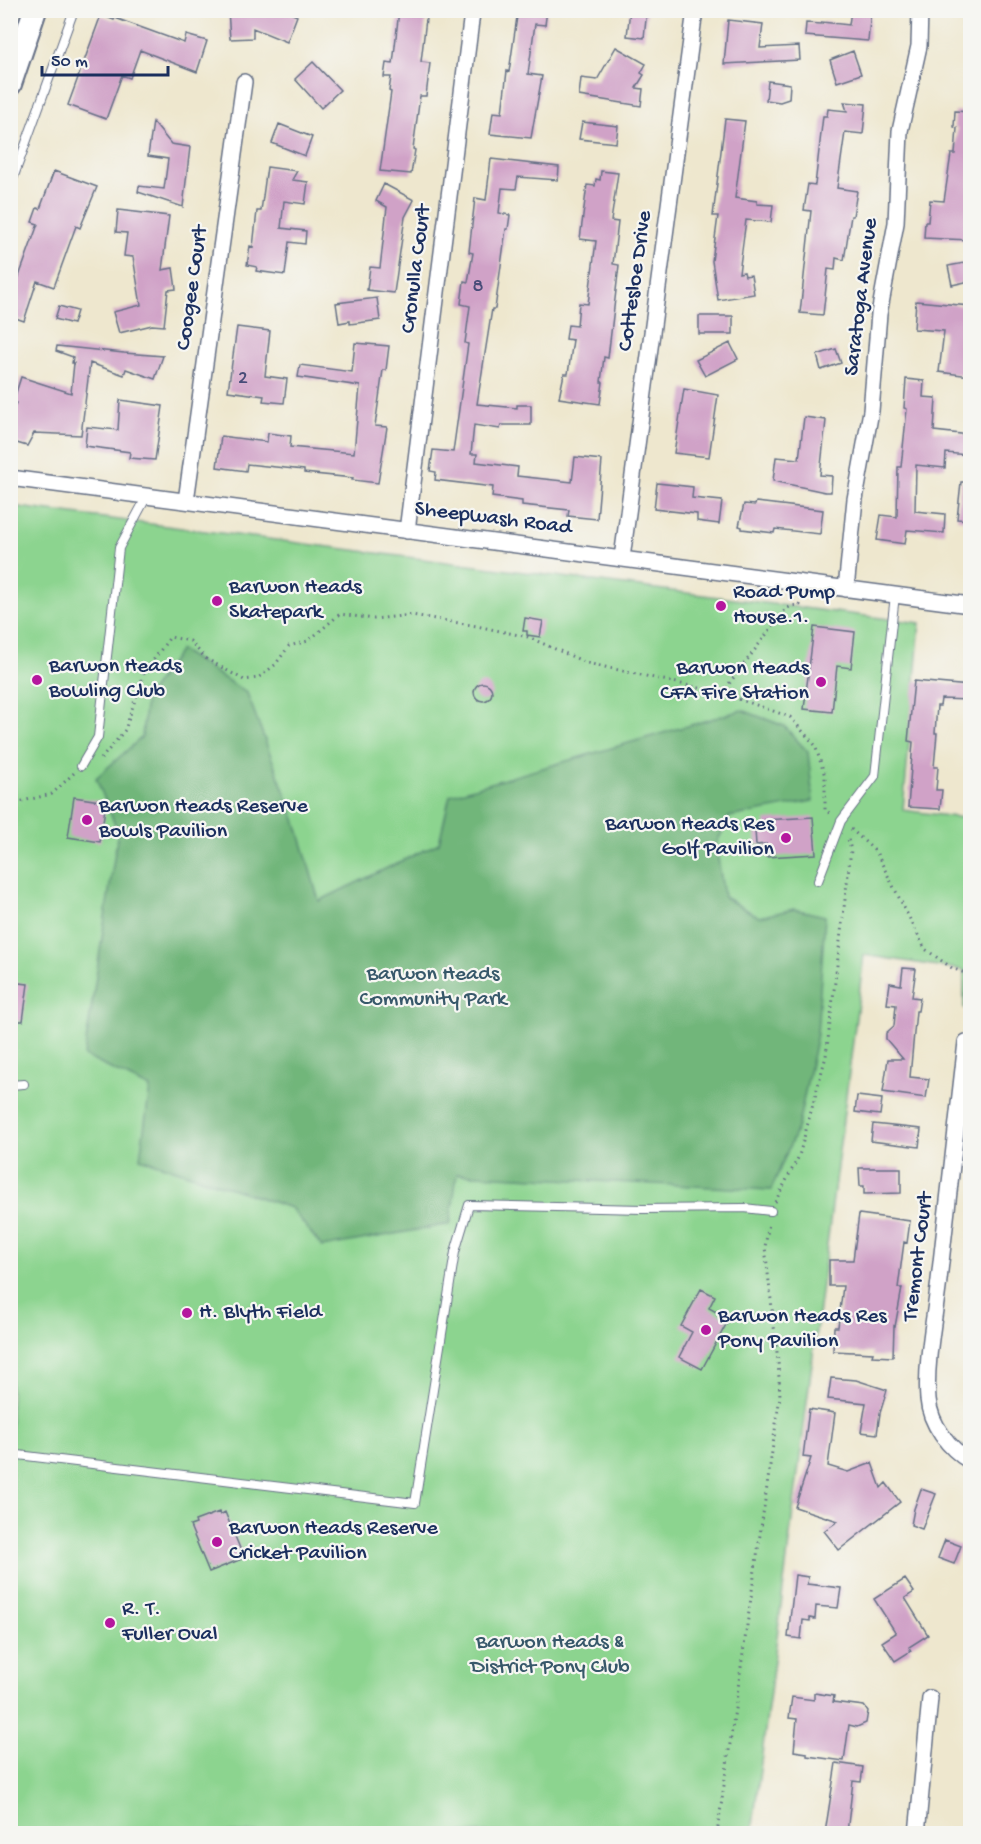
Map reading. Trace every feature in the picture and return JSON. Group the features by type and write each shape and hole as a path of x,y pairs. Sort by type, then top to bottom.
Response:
{"main road":[{"path":"10,84 35,10"}],"street":[{"name":"Cottesloe Drive","path":"622,558 695,10"},
{"name":"Saratoga Avenue","path":"846,589 855,499 871,411 879,314 896,223 900,130 919,46 920,10"},
{"name":"Cronulla Court","path":"406,531 472,13"},
{"name":"Coogee Court","path":"186,501 244,82"},
{"name":"Sheepwash Road","path":"10,478 970,605"},
{"name":"Tremont Court","path":"966,1042 930,1356 928,1400 934,1419 944,1436 958,1454 970,1461"},
{"path":"917,1833 930,1698"}],"lane":[{"path":"10,187 74,10"},
{"path":"81,766 99,737 119,548 147,496"},
{"path":"818,881 841,821 875,776 895,595"},
{"path":"10,1085 24,1084"},
{"path":"10,1454 415,1503 455,1252 470,1205 643,1209 744,1208 771,1212"}],"path":[{"path":"722,693 785,610 791,606 800,605 803,583"},
{"path":"10,804 52,794 81,766 99,761 125,730 144,673 170,637 190,641 205,658 244,680 251,680 258,678 275,665 289,646 308,641 340,614 374,619 412,615 477,626 528,637 587,663 722,693 790,717 815,745 825,776 825,810 876,852 925,949 952,968 970,975"},
{"path":"717,1833 780,1396 765,1247 771,1212 799,1156 825,1056 851,850 841,821"}],"green space":[{"name":"Barwon Heads Community Park","path":"11,506 920,623 903,810 970,819 970,1009 964,1008 964,970 864,955 752,1833 11,1833"},
{"path":"180,650 247,693 296,822 319,901 439,843 450,795 742,710 784,726 808,752 813,801 729,817 716,845 724,897 759,917 794,909 825,916 817,1034 798,1126 771,1190 457,1174 450,1224 322,1247 291,1208 140,1158 150,1088 84,1056 118,832 96,778 142,737 146,697"}],"building":[{"path":"228,10 284,10 297,16 287,42 253,28 253,38 230,39"},
{"path":"399,10 427,10 421,62 430,63 426,96 420,96 411,174 380,171 391,92 389,91 391,77 384,77 386,63 393,64"},
{"path":"518,10 547,10 545,25 535,24 528,74 542,76 531,138 490,134 493,112 502,113"},
{"path":"630,10 647,10 644,38 627,36"},
{"path":"851,10 871,10 868,41 805,36 806,23 849,25"},
{"path":"101,15 184,43 186,35 207,41 197,72 140,50 130,78 122,75 106,119 68,105"},
{"path":"728,20 763,24 760,48 799,46 800,60 724,64"},
{"path":"616,47 646,64 641,73 644,75 636,88 643,89 641,106 579,96 581,78 597,80"},
{"path":"853,51 861,74 837,82 830,60"},
{"path":"313,62 340,90 321,108 295,79"},
{"path":"768,81 790,84 789,99 780,102 766,100"},
{"path":"844,102 866,104 863,134 845,132 837,188 857,191 844,260 836,258 835,270 828,269 823,315 800,313 811,211 804,210 808,184 815,185 823,116 827,116 828,109 847,111"},
{"path":"955,111 970,112 970,240 924,238 930,200 944,201 951,154 955,154 957,128 954,127"},
{"path":"725,119 745,121 735,198 757,201 757,204 773,205 771,222 746,220 739,273 744,272 745,276 751,275 754,294 718,300 712,261 718,216 713,216"},
{"path":"153,122 171,144 190,147 183,207 138,192 139,186 164,189 168,159 148,156"},
{"path":"582,122 618,126 616,143 579,139"},
{"path":"279,124 312,137 305,156 272,143"},
{"path":"491,159 559,167 558,180 518,177 516,189 502,188 499,213 510,215 477,404 517,408 517,405 531,405 531,425 501,425 500,429 474,425 471,454 477,454 476,462 518,467 517,476 572,482 575,457 602,460 597,519 568,516 569,510 522,505 522,501 492,497 493,487 435,480 436,472 430,471 433,450 453,452 468,344 465,343 470,306 461,304 464,281 468,282 473,253 469,252 475,198 486,200"},
{"path":"267,167 297,171 292,180 308,182 305,204 284,201 281,228 306,231 305,244 289,242 285,275 256,271 257,267 247,265 250,246 253,247 257,211 261,211"},
{"path":"54,171 97,187 80,228 76,226 54,287 37,281 24,321 10,316 10,293 13,293 38,224 32,222 37,208 40,209"},
{"path":"601,171 618,173 611,221 618,222 613,264 619,265 608,358 604,357 600,404 559,398 564,374 568,374 573,340 566,339 568,325 577,326 579,303 588,304 596,241 580,239 587,185 595,186 596,179 600,180"},
{"path":"384,184 414,200 405,217 394,293 367,290 370,267 380,268 387,207 376,201"},
{"path":"118,210 169,216 162,270 173,268 176,289 168,290 164,326 152,325 119,333 113,312 141,305 133,257 124,256 127,233 116,232"},
{"path":"970,262 970,281 952,285 948,266"},
{"path":"377,298 380,320 350,324 350,321 339,323 336,303"},
{"path":"916,301 970,306 967,340 970,340 970,376 939,372 944,331 914,329"},
{"path":"59,306 77,311 73,324 55,319"},
{"path":"699,316 733,316 733,334 699,334"},
{"path":"237,327 270,331 265,376 287,379 284,403 263,401 264,396 228,391"},
{"path":"355,343 389,346 375,426 387,427 378,483 304,473 304,470 247,464 246,471 217,467 221,436 267,442 268,433 291,436 290,447 354,453 360,386 298,377 300,365 352,372"},
{"path":"730,343 738,359 705,376 696,360"},
{"path":"57,346 163,356 155,379 126,369 124,375 90,363 81,435 34,433 27,446 10,441 10,417 16,403 13,402 21,377 71,393 73,357 56,351"},
{"path":"836,349 841,363 821,370 817,355"},
{"path":"906,379 924,381 923,397 936,398 934,431 970,435 968,455 946,453 945,468 916,465 915,511 945,514 944,533 907,530 905,544 877,540 881,515 897,517 898,467 901,467 907,409 904,408"},
{"path":"684,389 718,395 709,457 674,453"},
{"path":"120,400 163,406 155,460 129,458 130,452 85,446 87,427 118,430"},
{"path":"804,417 826,420 820,475 832,476 831,492 773,481 776,457 799,459"},
{"path":"961,482 970,482 970,520 957,519"},
{"path":"657,483 693,487 692,498 722,501 719,524 697,521 697,514 654,509"},
{"path":"756,502 823,510 820,534 775,529 774,533 742,529 739,526 744,504 755,505"},
{"path":"525,618 543,621 540,637 527,635 527,631 523,631"},
{"name":"Barwon Heads CFA Fire Station","path":"814,627 855,632 851,668 837,666 832,712 804,709"},
{"path":"914,681 970,686 970,700 941,699 940,706 937,706 934,767 938,767 936,790 942,790 940,809 908,807 913,742 908,741"},
{"path":"483,683 489,686 492,692 489,698 483,701 477,698 474,692 477,686"},
{"name":"Barwon Heads Reserve Bowls Pavilion","path":"74,797 106,802 100,842 68,837"},
{"name":"Barwon Heads Res Golf Pavilion","path":"813,817 816,854 767,857 766,844 756,845 755,830 766,829 765,820"},
{"path":"903,968 916,969 912,997 920,998 918,1011 916,1011 910,1077 929,1079 926,1098 883,1092 888,1059 903,1059 886,1039 886,1033 894,1026 896,1005 887,1004 890,983 901,985"},
{"path":"10,982 28,984 23,1021 10,1021"},
{"path":"857,1096 882,1099 880,1115 855,1112"},
{"path":"873,1124 921,1129 919,1147 871,1141"},
{"path":"859,1168 901,1168 901,1193 864,1194 864,1186 860,1186"},
{"path":"859,1214 910,1221 907,1243 904,1242 898,1288 902,1288 894,1326 893,1357 872,1356 873,1353 833,1351 834,1327 838,1327 843,1286 829,1286 829,1260 853,1260"},
{"name":"Barwon Heads Res Pony Pavilion","path":"701,1289 715,1296 709,1308 729,1319 702,1369 679,1357 692,1332 681,1326"},
{"path":"831,1378 856,1380 887,1390 877,1434 861,1432 866,1403 828,1399"},
{"path":"809,1409 835,1413 828,1466 848,1472 872,1463 881,1488 886,1483 900,1502 839,1550 824,1531 838,1521 795,1507 811,1458 803,1457"},
{"path":"921,1489 936,1494 922,1529 911,1525"},
{"name":"Barwon Heads Reserve Cricket Pavilion","path":"219,1512 220,1515 225,1512 244,1558 209,1572 190,1526 196,1524 195,1521"},
{"path":"945,1540 961,1546 954,1564 938,1558"},
{"path":"795,1575 808,1577 807,1584 841,1588 838,1608 816,1606 815,1619 803,1620 801,1639 788,1637"},
{"path":"905,1579 914,1592 905,1598 928,1635 909,1647 911,1651 895,1661 882,1642 896,1633 874,1599"},
{"path":"814,1693 834,1696 833,1702 864,1706 868,1711 866,1723 857,1727 849,1725 844,1761 807,1756 807,1753 794,1751 797,1719 789,1718 792,1697 814,1700"},
{"path":"836,1763 863,1767 861,1782 853,1781 847,1833 825,1833"}],"place":[{"name":"Barwon Heads Skatepark","path":"217,601"},
{"name":"Road Pump House.1.","path":"721,606"},
{"name":"Barwon Heads Bowling Club","path":"37,680"},
{"name":"Barwon Heads CFA Fire Station","path":"821,682"},
{"name":"Barwon Heads Reserve Bowls Pavilion","path":"87,820"},
{"name":"Barwon Heads Res Golf Pavilion","path":"786,838"},
{"name":"H. Blyth Field","path":"187,1313"},
{"name":"Barwon Heads Res Pony Pavilion","path":"706,1330"},
{"name":"Barwon Heads Reserve Cricket Pavilion","path":"217,1542"},
{"name":"R. T. Fuller Oval","path":"110,1623"}],"park label":[{"name":"Barwon Heads & District Pony Club","path":"550,1656"}]}
